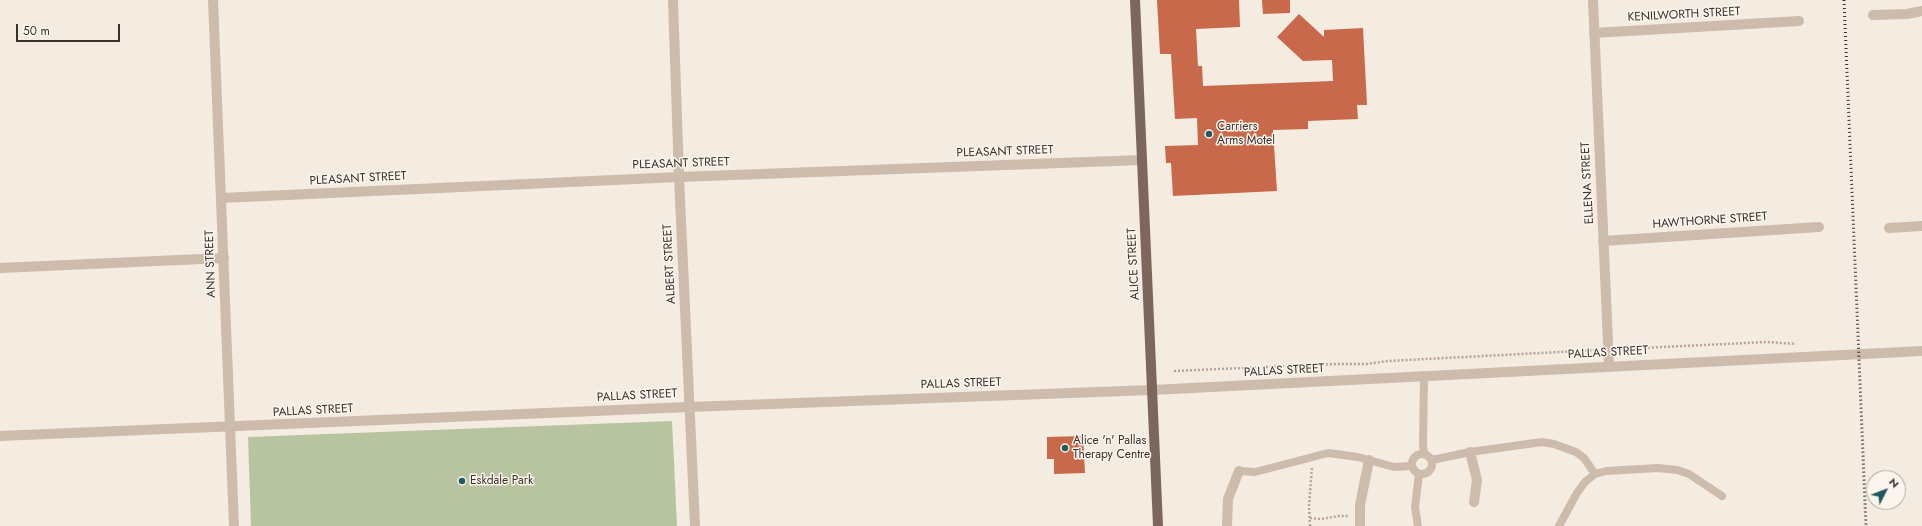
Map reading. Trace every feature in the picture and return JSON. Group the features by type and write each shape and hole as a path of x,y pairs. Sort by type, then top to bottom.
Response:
{"main road":[{"name":"ALICE STREET","path":"1135,0 1158,526"}],"street":[{"name":"ANN STREET","path":"213,0 234,526"},
{"name":"ALBERT STREET","path":"673,0 679,177 695,526"},
{"name":"ELLENA STREET","path":"1593,0 1609,366"},
{"path":"1873,15 1907,14 1922,11"},
{"name":"KENILWORTH STREET","path":"1594,33 1799,21"},
{"name":"PLEASANT STREET","path":"222,198 679,177 1142,160"},
{"path":"1889,228 1922,226"},
{"name":"HAWTHORNE STREET","path":"1603,241 1819,227"},
{"path":"0,268 224,258"},
{"name":"PALLAS STREET","path":"0,436 230,428 689,407 1152,390 1922,351"},
{"path":"1470,452 1477,480 1474,502"},
{"path":"1359,523 1362,491 1369,460"},
{"path":"1227,526 1228,500 1239,471"}],"lane":[{"path":"1424,377 1423,445 1424,454 1432,460 1470,452 1532,443 1554,444 1576,452 1584,458 1595,474"},
{"path":"1239,471 1255,472 1328,453 1344,454 1394,467 1412,466"},
{"path":"1412,466 1415,457 1424,454"},
{"path":"1419,474 1428,472 1432,467 1432,460"},
{"path":"1412,466 1419,474 1415,506 1418,526"},
{"path":"1559,526 1576,493 1595,474 1606,471 1658,468 1677,470 1689,474 1722,496"}],"path":[{"path":"1621,349 1767,342 1802,345"},
{"path":"1174,371 1336,364 1360,365 1388,361 1595,350"},
{"path":"1310,526 1309,506 1313,456"},
{"path":"1310,518 1320,519 1345,516 1359,523"}],"green space":[{"name":"Eskdale Park","path":"672,421 677,526 251,526 248,437"}],"building":[{"path":"1157,0 1239,0 1240,27 1196,29 1198,66 1202,66 1203,86 1333,81 1332,60 1303,61 1277,37 1299,14 1324,37 1324,30 1363,28 1367,105 1357,105 1358,119 1308,121 1308,129 1273,130 1277,191 1173,196 1171,163 1166,163 1165,146 1198,145 1197,118 1175,119 1171,54 1160,54"},
{"path":"1262,0 1290,0 1290,13 1263,14"},
{"name":"Alice 'n' Pallas Therapy Centre","path":"1083,436 1085,473 1054,474 1054,459 1047,459 1047,437"}],"railway":[{"path":"1844,0 1866,526"}],"place":[{"name":"Carriers Arms Motel","path":"1209,134"},
{"name":"Alice 'n' Pallas Therapy Centre","path":"1065,448"},
{"name":"Eskdale Park","path":"462,481"}]}
